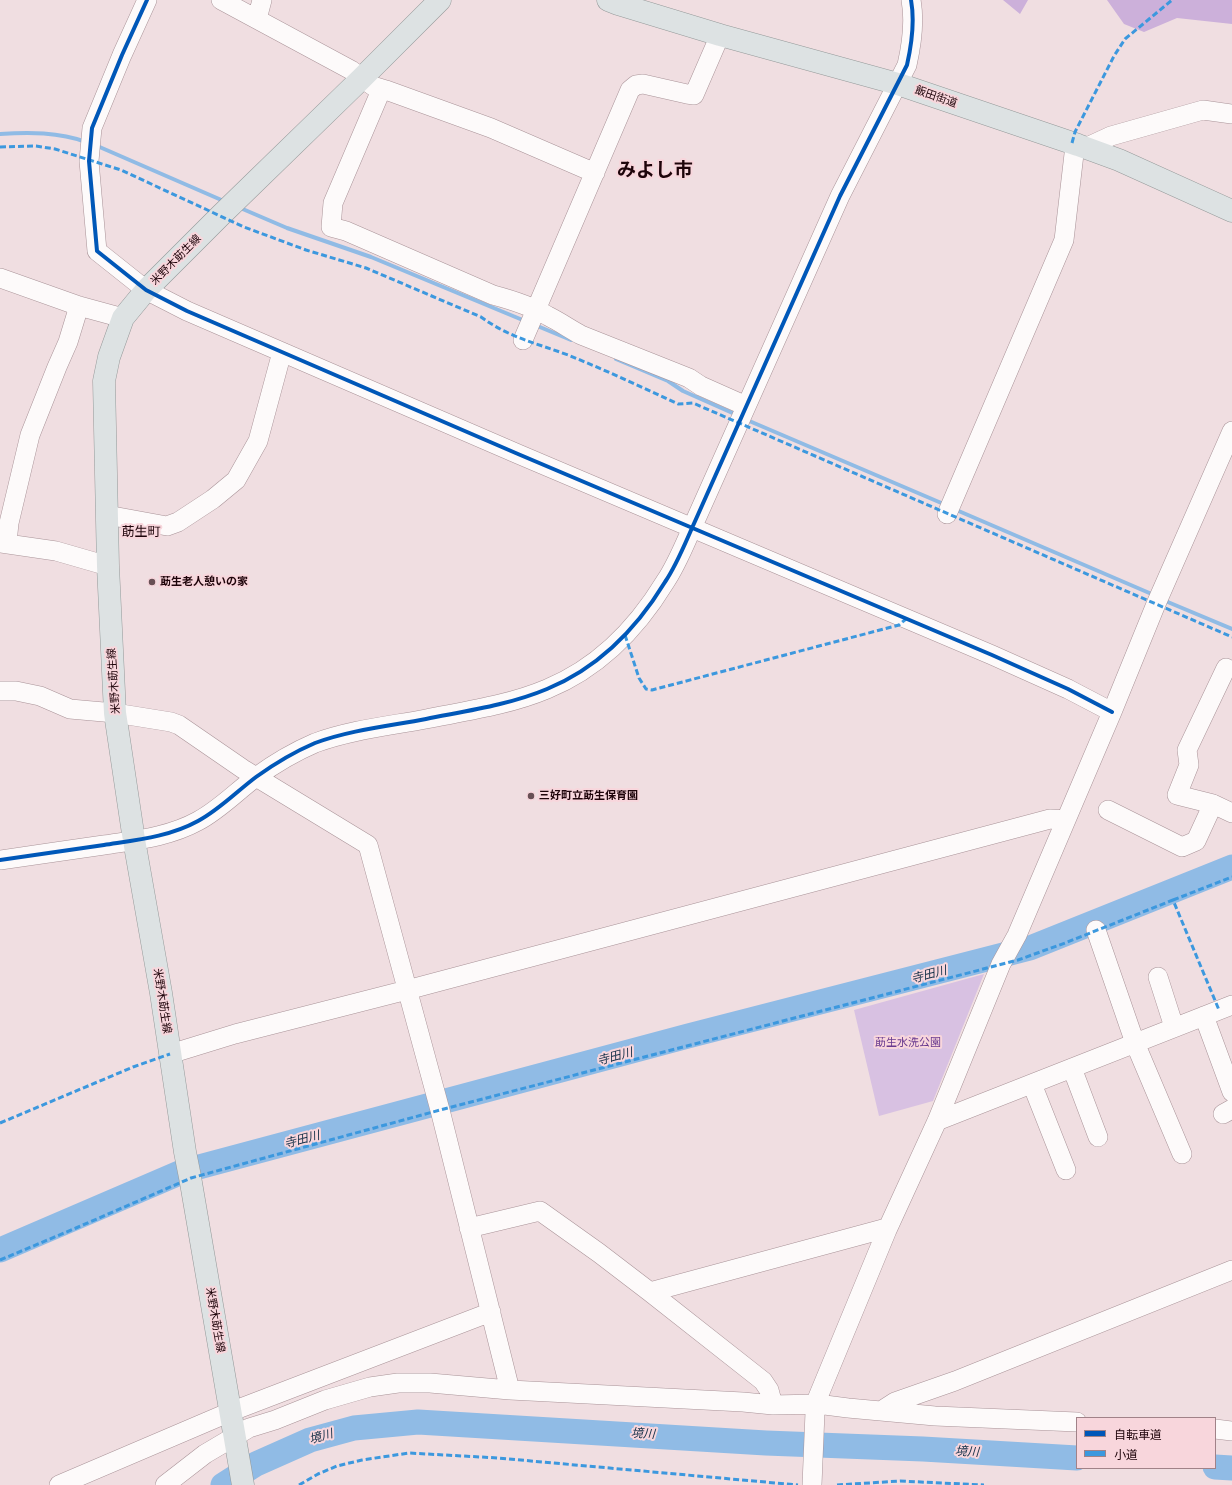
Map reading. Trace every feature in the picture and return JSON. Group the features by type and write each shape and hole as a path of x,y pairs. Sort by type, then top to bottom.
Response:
{"main road":[{"name":"米野木莇生線","path":"243,1485 185,1152 134,840 115,713 108,566 104,382 109,356 123,318 146,290 220,216 371,84 440,0"},
{"name":"飯田街道","path":"608,0 720,35 898,84 1118,160 1232,211"}],"street":[{"path":"147,0 122,54 92,128 89,161 96,251 146,290 187,311 1068,688 1112,712"},
{"path":"221,0 351,70 371,84 491,128 595,173"},
{"path":"257,19 262,0"},
{"path":"0,860 155,837 193,824 226,802 256,777 294,752 331,738 498,704 547,689 579,672 599,658 625,636 646,610 666,581 692,528 840,196 907,65 912,44 913,25 911,0"},
{"path":"524,338 633,87 643,84 694,95 720,35"},
{"path":"371,84 379,95 333,203 331,227 346,231 492,295 512,300 581,335 689,378 701,386 746,406"},
{"path":"947,514 1064,240 1074,154 1081,147 1111,136 1203,110 1232,114"},
{"path":"0,278 79,306 123,318"},
{"path":"79,306 68,342 30,435 3,543 56,551 108,566"},
{"path":"107,515 167,526 178,522 214,499 236,480 258,441 282,352"},
{"path":"812,1481 816,1408 821,1389 887,1230 936,1121 1007,952 1017,935 1112,712 1156,604 1232,431"},
{"path":"1226,668 1187,750 1189,765 1177,795 1212,804 1232,813"},
{"path":"0,691 16,691 40,696 70,709 115,713 171,722 179,725 256,777 368,845 437,1100 510,1390"},
{"path":"1108,810 1182,847 1196,841 1212,804"},
{"path":"170,1054 236,1034 1050,819 1066,820"},
{"path":"1096,930 1135,1043 1182,1154"},
{"path":"1158,977 1174,1028"},
{"path":"936,1121 1232,1005"},
{"path":"1204,1016 1232,1092"},
{"path":"1072,1068 1098,1137"},
{"path":"1032,1084 1066,1170"},
{"path":"469,1228 540,1210 650,1292 762,1381 769,1390 773,1405"},
{"path":"650,1292 883,1229 887,1230"},
{"path":"881,1411 895,1402 955,1381 1232,1270"},
{"path":"59,1485 230,1412 491,1312"},
{"path":"165,1485 205,1454 249,1428 275,1420 325,1400 370,1387 398,1383 430,1383 510,1390 743,1402 935,1416 1076,1422"},
{"path":"1216,1429 1232,1431"}],"green space":[{"name":"莇生水洗公園","path":"984,974 933,1101 879,1116 854,1010"}],"shaded area":[{"path":"1003,0 1028,0 1020,14"},
{"path":"1107,0 1232,0 1232,24 1177,18 1144,32 1124,24"}],"waterway":[{"path":"0,134 22,133 55,135 65,136 86,142"},
{"path":"95,145 226,202"},
{"path":"238,207 287,228 371,257 525,321"},
{"path":"535,325 571,340"},
{"path":"616,359 668,381 683,391 737,415"},
{"path":"747,420 946,505"},
{"path":"954,509 1154,595"},
{"path":"1163,600 1232,629"},
{"name":"寺田川","path":"0,1250 184,1171 688,1036 1030,948 1232,867"},
{"name":"境川","path":"223,1485 256,1464 310,1440 354,1428 418,1422 766,1443 923,1449 1076,1458"},
{"name":"境川","path":"1216,1467 1232,1468"}],"marked path":[{"path":"1072,143 1075,132 1114,56 1125,39 1172,0"},
{"path":"0,147 36,146 55,149 121,170 244,227 306,250 366,268 481,317 513,335 568,355 678,404 693,403 1232,637"},
{"path":"625,635 639,678 646,689 652,690 899,625 906,619"},
{"path":"1173,900 1232,877"},
{"path":"0,1260 191,1178 440,1110 1018,960 1173,900 1219,1010"},
{"path":"0,1123 133,1067 170,1054"},
{"path":"299,1485 318,1474 337,1466 362,1460 409,1453 498,1458 798,1485"},
{"path":"837,1485 900,1481 984,1485"}],"cycle path":[{"path":"147,0 122,55 92,128 89,161 97,251 146,290 187,311 518,454 992,655 1068,689 1112,712"},
{"path":"0,860 140,839 176,831 206,817 263,772 292,754 315,743 342,735 487,707 533,695 566,680 583,670 615,645 629,631 654,599 676,563 840,196 907,65 913,16 911,0"}],"place":[{"name":"莇生老人憩いの家","path":"152,582"},
{"name":"三好町立莇生保育園","path":"531,796"}],"district":[{"name":"みよし市","path":"655,171"},
{"name":"莇生町","path":"141,532"}]}
